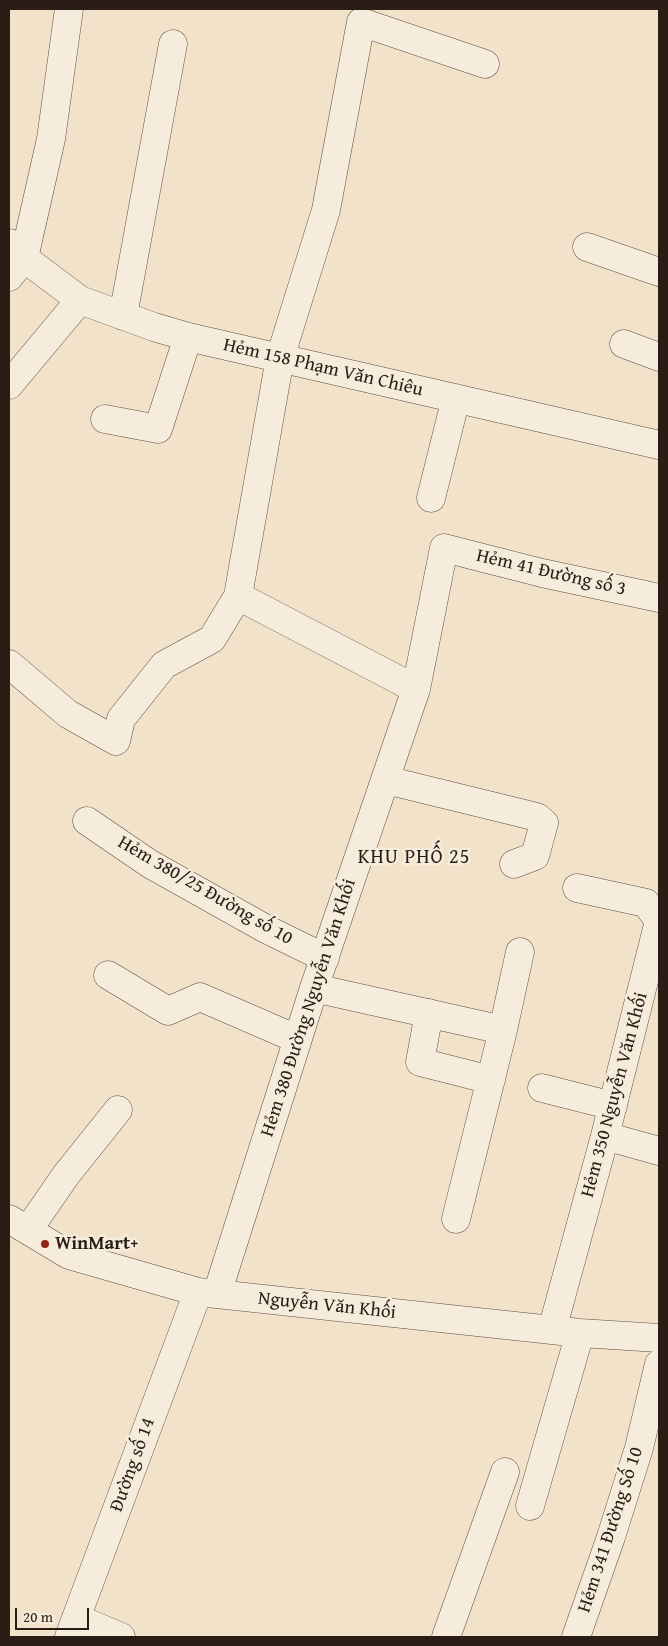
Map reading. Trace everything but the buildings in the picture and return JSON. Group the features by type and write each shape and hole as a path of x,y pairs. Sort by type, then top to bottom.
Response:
{"street":[{"path":"14,259 51,139 69,9"},
{"path":"9,664 68,714 116,741 121,719 164,665 212,639 238,596 280,358 326,210 361,22 485,64"},
{"path":"123,316 173,44"},
{"path":"587,248 659,272"},
{"name":"Hẻm 158 Phạm Văn Chiêu","path":"14,259 80,300 188,337 659,446"},
{"path":"9,385 80,300"},
{"path":"105,419 158,429 188,337"},
{"path":"624,344 659,357"},
{"path":"431,498 456,398"},
{"name":"Hẻm 41 Đường số 3","path":"444,548 542,573 659,598"},
{"name":"Hẻm 380 Đường Nguyễn Văn Khối","path":"207,1293 297,1039 416,689 444,548"},
{"path":"238,596 416,689"},
{"path":"386,780 537,817 544,823 535,856 514,864"},
{"name":"Hẻm 380/25 Đường số 10","path":"87,821 150,864 266,929 325,958"},
{"name":"Hẻm 350 Nguyễn Văn Khối","path":"552,1330 613,1106 650,1003 659,921 646,903 577,888"},
{"path":"456,1219 503,1030 520,952"},
{"path":"108,975 168,1011 200,997 297,1039"},
{"path":"314,988 503,1030"},
{"path":"429,1013 420,1062 491,1080"},
{"path":"542,1088 613,1106"},
{"path":"18,1224 66,1176 118,1110"},
{"path":"605,1136 659,1151"},
{"name":"Nguyễn Văn Khối","path":"18,1224 69,1255 207,1293 580,1333 659,1338"},
{"name":"Đường số 14","path":"72,1628 207,1293"},
{"path":"530,1506 580,1333"},
{"name":"Hẻm 341 Đường Số 10","path":"576,1637 633,1466 659,1364"},
{"path":"446,1637 505,1472"},
{"path":"72,1628 121,1637"}],"place":[{"name":"WinMart+","path":"45,1244"}],"district":[{"name":"KHU PHỐ 25","path":"414,858"}]}
